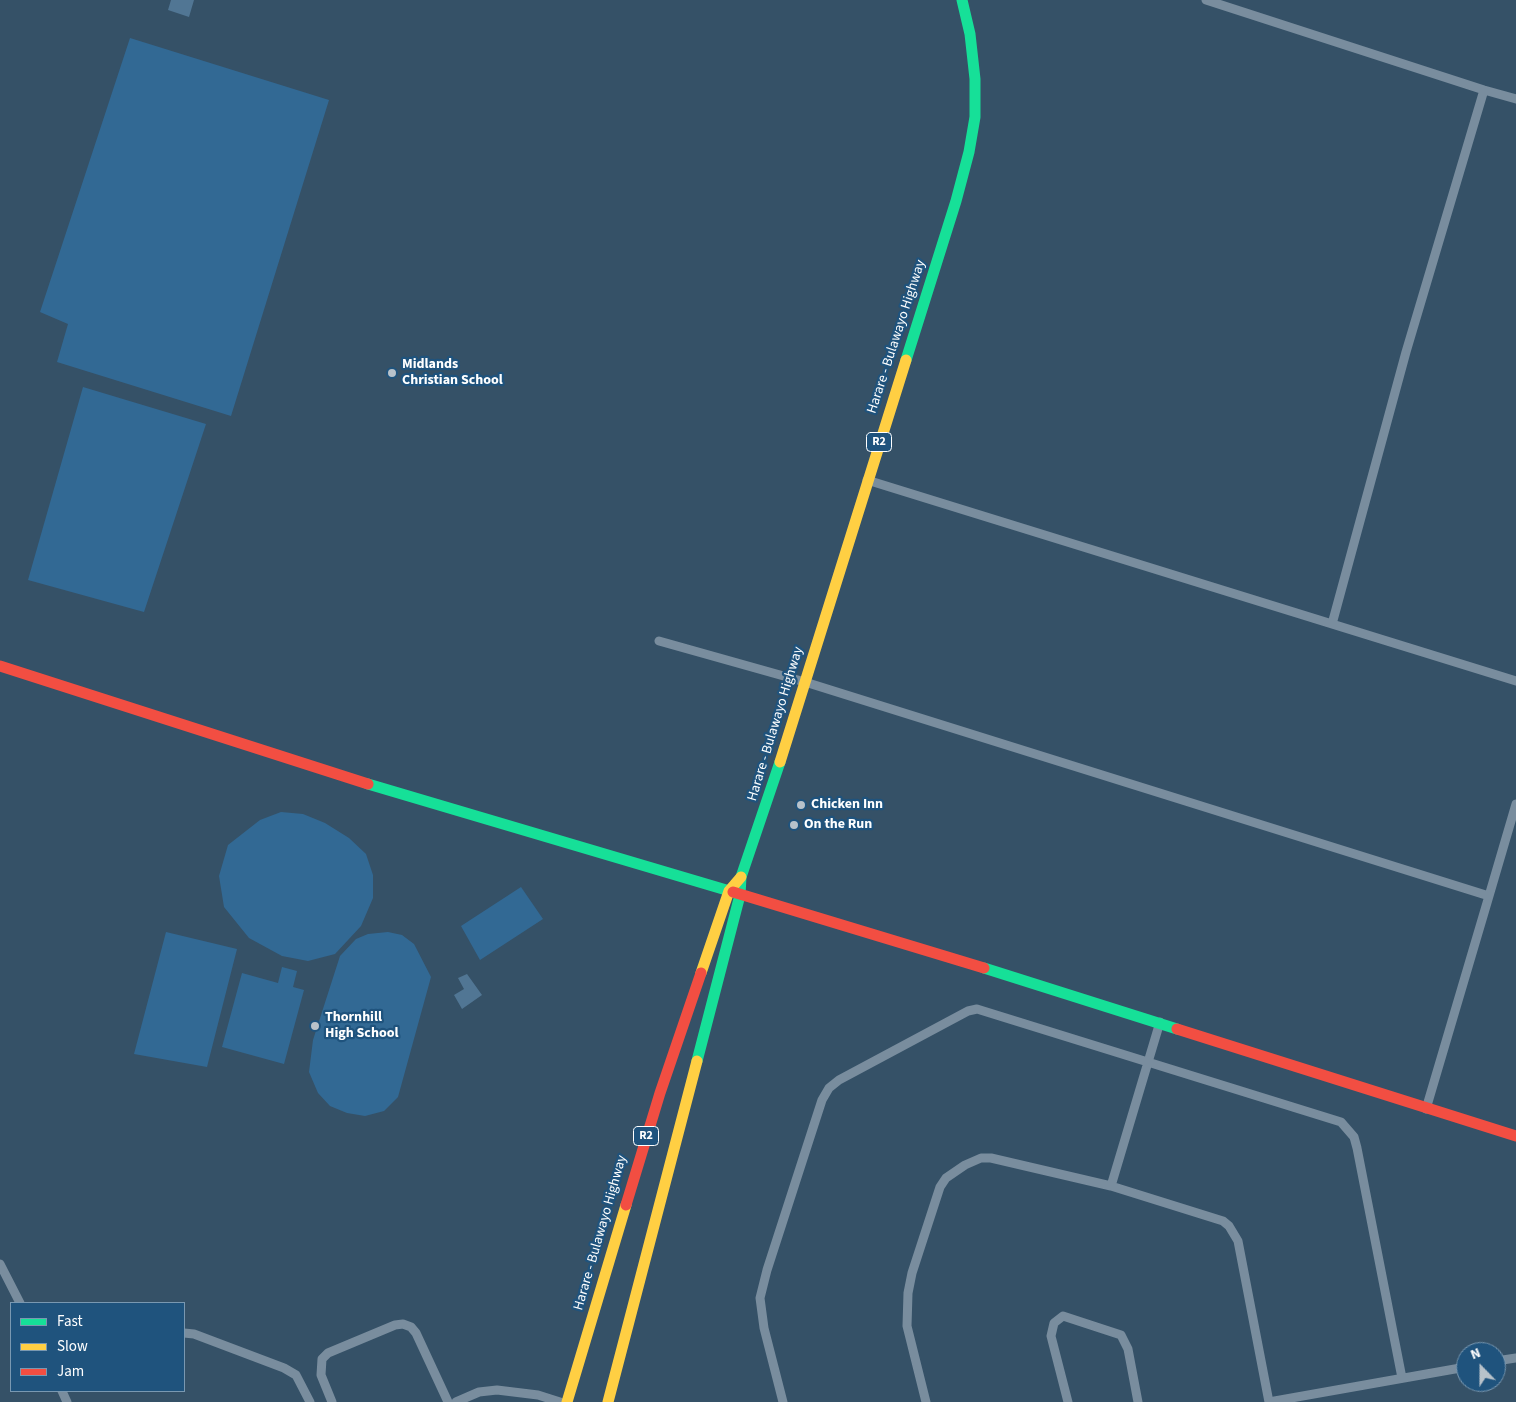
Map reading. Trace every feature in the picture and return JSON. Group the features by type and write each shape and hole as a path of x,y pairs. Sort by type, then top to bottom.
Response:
{"main road":[{"name":"Harare - Bulawayo Highway","path":"567,1402 642,1149 729,891 740,877 766,806 956,201 969,152 975,117 975,79 970,34 962,0"},
{"path":"0,666 371,785 1160,1022 1426,1109 1516,1136"},
{"name":"Harare - Bulawayo Highway","path":"608,1402 740,895 740,877"}],"street":[{"path":"1206,0 1484,90 1516,98"},
{"path":"1332,624 1406,352 1484,90"},
{"path":"867,480 1516,681"},
{"path":"659,641 805,682 1489,896"},
{"path":"1426,1109 1516,804"},
{"path":"783,1402 764,1328 760,1298 767,1270 822,1100 829,1088 839,1080 968,1011 977,1009 1341,1122 1349,1128 1357,1148 1402,1378"},
{"path":"1111,1186 1160,1022"},
{"path":"926,1402 907,1326 908,1293 912,1273 940,1187 946,1178 965,1165 981,1158 991,1158 1111,1186 1222,1221 1234,1233 1238,1241 1269,1402 1456,1369"},
{"path":"0,1264 19,1302"},
{"path":"1068,1402 1051,1336 1054,1323 1062,1316 1121,1335 1128,1349 1138,1402"},
{"path":"332,1402 321,1375 322,1359 337,1350 395,1325 403,1324 411,1327 416,1332 448,1402"},
{"path":"185,1333 194,1334 284,1368 296,1375 310,1402"},
{"path":"456,1402 479,1392 497,1390 538,1396 560,1402"}],"shaded area":[{"path":"171,0 194,0 189,17 168,10"},
{"path":"130,38 329,100 231,416 57,362 68,324 40,312"},
{"path":"83,387 206,424 144,612 28,580"},
{"path":"281,812 303,814 325,823 349,838 366,854 373,875 373,898 361,926 335,954 308,961 282,956 249,938 224,907 219,876 228,845 260,820"},
{"path":"521,887 543,919 480,960 461,926"},
{"path":"166,932 237,949 207,1067 134,1054"},
{"path":"388,932 402,935 414,944 431,977 398,1097 384,1111 365,1116 347,1113 330,1106 318,1093 309,1072 313,1040 340,956 356,939 368,934"},
{"path":"282,967 297,971 293,987 304,990 284,1064 222,1047 242,973 278,983"},
{"path":"467,974 482,995 462,1009 454,995 464,989 458,978"}],"traffic: fast":[{"path":"906,360 956,201 969,152 975,117 975,79 970,34 962,0"},
{"path":"697,1061 740,895 741,877 780,762"},
{"path":"368,784 733,892"},
{"path":"984,968 1177,1029"}],"traffic: slow":[{"path":"780,762 906,360"},
{"path":"701,973 729,891 741,877"},
{"path":"608,1402 697,1061"},
{"path":"567,1402 626,1205"}],"traffic: jam":[{"path":"0,666 368,784"},
{"path":"733,892 984,968"},
{"path":"626,1205 660,1093 701,973"},
{"path":"1177,1029 1516,1136"}],"place":[{"name":"Midlands Christian School","path":"392,373"},
{"name":"Chicken Inn","path":"801,805"},
{"name":"On the Run","path":"794,825"},
{"name":"Thornhill High School","path":"315,1026"}]}
